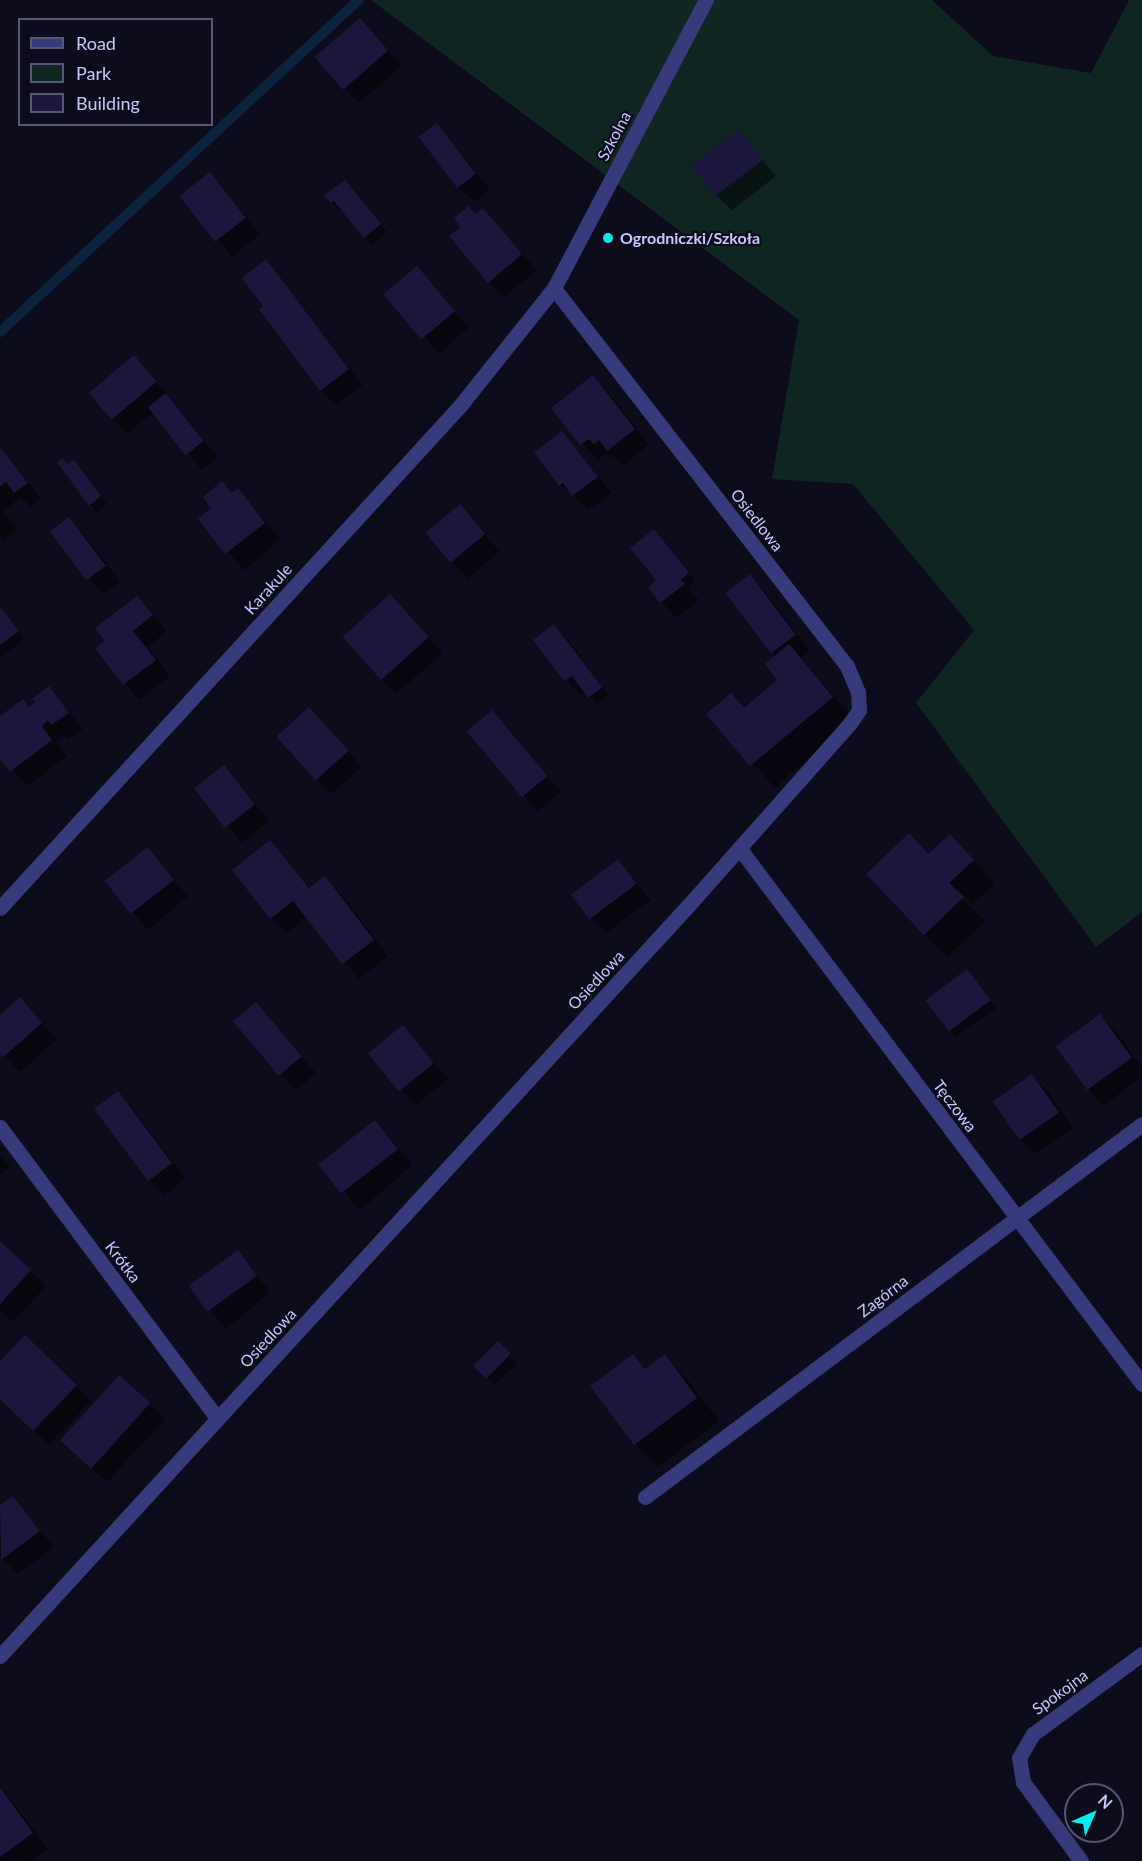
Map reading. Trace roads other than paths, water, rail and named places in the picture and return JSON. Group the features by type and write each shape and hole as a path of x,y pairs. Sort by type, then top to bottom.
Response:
{"street":[{"name":"Szkolna","path":"554,288 706,0"},
{"name":"Osiedlowa","path":"0,1656 740,849 859,710 858,692 847,666 554,288"},
{"name":"Karakule","path":"0,908 459,407 554,288"},
{"name":"Tęczowa","path":"740,849 1142,1384"},
{"name":"Zagórna","path":"645,1497 1142,1124"},
{"name":"Krótka","path":"0,1127 218,1419"},
{"name":"Spokojna","path":"1081,1861 1023,1782 1019,1758 1033,1734 1142,1654"}],"waterway":[{"path":"0,332 359,0"}],"place":[{"name":"Ogrodniczki/Szkoła","path":"608,238"}]}
